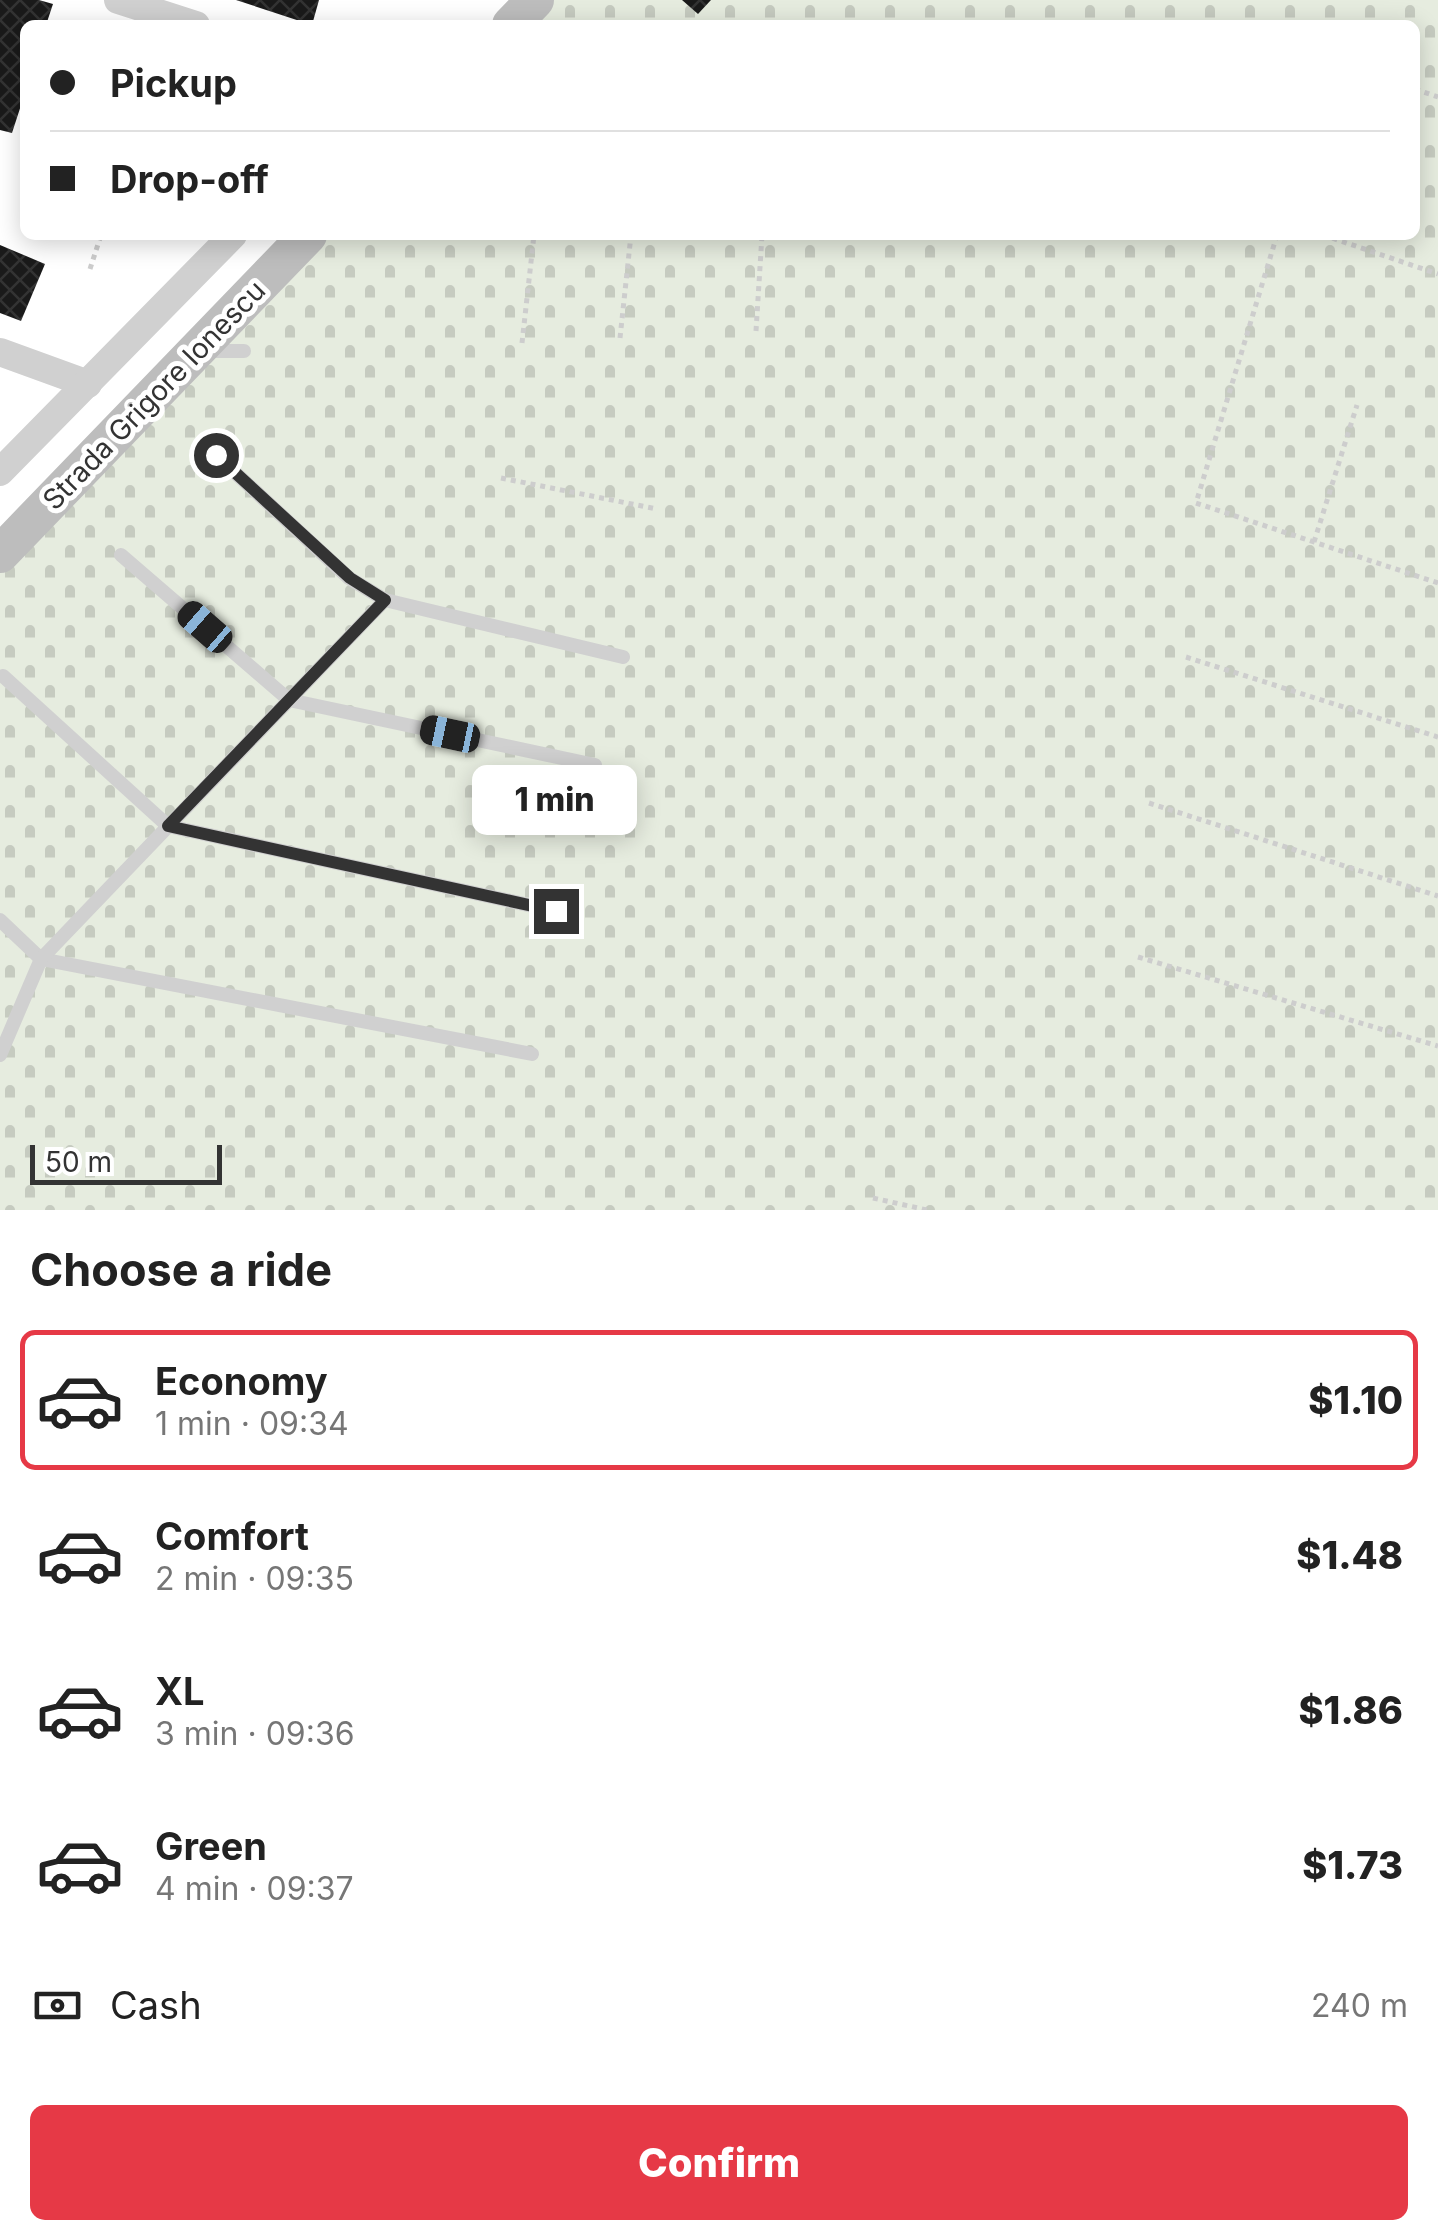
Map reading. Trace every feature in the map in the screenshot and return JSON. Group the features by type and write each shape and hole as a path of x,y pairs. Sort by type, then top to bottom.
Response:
{"main road":[{"path":"516,20 535,0"},
{"name":"Strada Grigore Ionescu","path":"0,554 303,240"}],"street":[{"path":"118,0 180,20"},
{"name":"Strada Grigore Ionescu","path":"0,472 227,240"},
{"path":"0,352 88,384"}],"lane":[{"path":"216,455 350,578 385,600 623,657"},
{"path":"121,555 289,700 595,765"},
{"path":"0,1055 41,959 385,600"},
{"path":"2,676 168,826 556,911"},
{"path":"0,920 41,959 532,1054"}],"path":[{"path":"90,269 100,240"},
{"path":"522,343 533,240"},
{"path":"620,338 630,240"},
{"path":"756,331 762,240"},
{"path":"1275,240 1196,503 1438,583"},
{"path":"1338,240 1438,274"},
{"path":"1314,542 1358,405"},
{"path":"502,478 657,509"},
{"path":"1186,657 1438,736"},
{"path":"1150,803 1438,896"},
{"path":"1138,957 1438,1046"},
{"path":"873,1198 926,1210"}],"green space":[{"path":"545,0 1438,0 1438,1210 0,1210 0,569 317,240 1420,240 1420,20 526,20"}],"building":[{"path":"0,0 53,4 48,20 20,20 20,108 12,133 0,130"},
{"path":"236,0 319,0 313,20 297,20"},
{"path":"682,0 711,0 698,14"},
{"path":"0,245 45,264 21,321 0,313"}],"route":[{"path":"216,455 350,578 385,600 168,826 556,911"}]}
